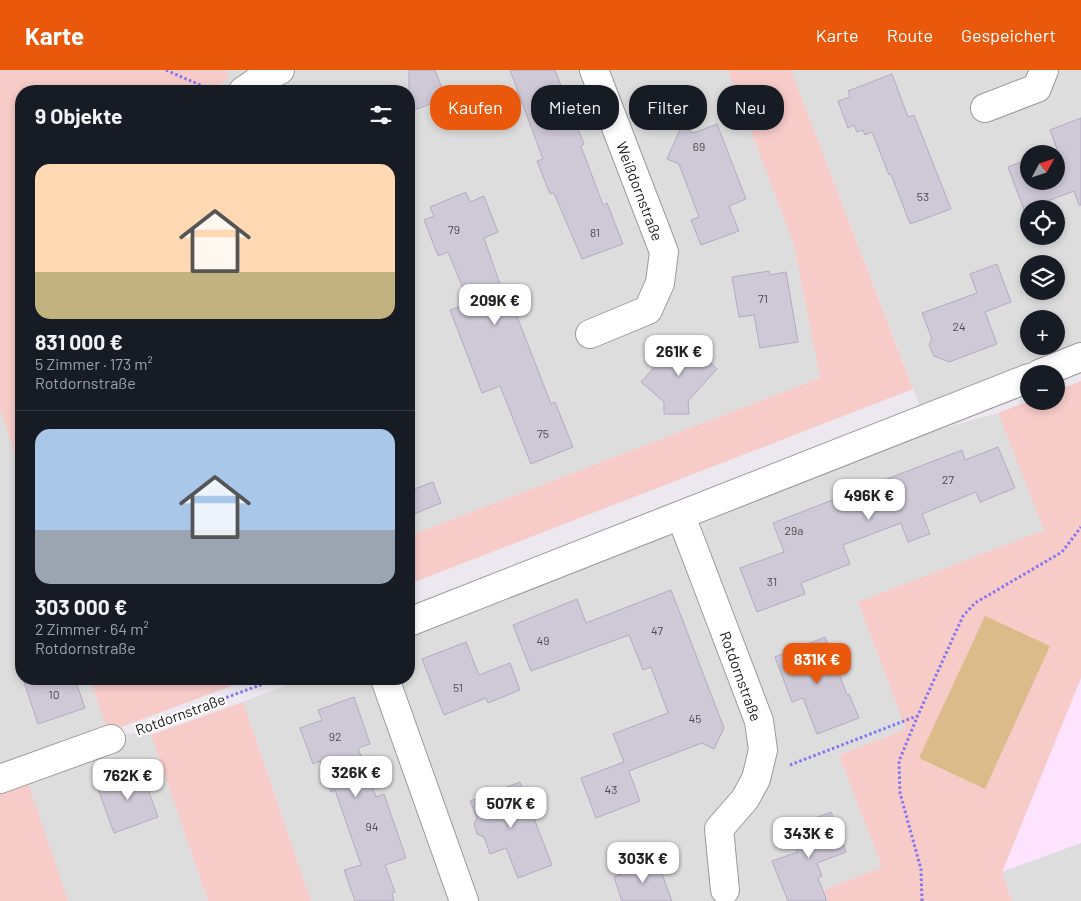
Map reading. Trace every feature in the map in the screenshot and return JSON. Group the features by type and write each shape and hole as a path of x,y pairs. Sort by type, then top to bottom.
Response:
{"street":[{"path":"252,85 280,70"},
{"name":"Weißdornstraße","path":"590,334 648,310 660,283 664,252 594,70"},
{"path":"985,108 1037,88 1044,70"},
{"path":"1062,365 1081,357"},
{"path":"415,620 1020,382"},
{"name":"Rotdornstraße","path":"681,516 759,720 763,750 756,779 745,799 720,829 724,890"},
{"path":"387,685 464,901"},
{"path":"0,779 111,739"}],"path":[{"path":"166,70 200,85"},
{"path":"922,901 922,869 900,793 899,761 918,715 963,616 974,603 1062,552 1081,527"},
{"name":"Rotdornstraße","path":"111,739 260,685"},
{"path":"756,779 918,715"}],"shaded area":[{"path":"0,70 226,70 229,77 219,85 15,85 15,455 0,409"},
{"path":"226,70 728,70 734,85 717,85 717,130 751,130 794,245 820,378 415,534 415,85 220,84 229,77"},
{"path":"728,70 791,70 913,389 415,582 415,534 820,378 794,245 751,130 784,130 784,85 734,85"},
{"path":"791,70 1081,70 1081,342 1065,348 1065,310 1020,310 1020,355 1048,355 920,406"},
{"path":"1081,381 1081,678 1002,872 1012,901 828,901 824,890 882,867 839,755 906,729 858,602 1044,530 998,413 1020,404 1020,410 1065,410 1065,387"},
{"path":"0,409 15,455 15,685 92,685 108,732 151,735 208,901 0,901"},
{"path":"998,413 1045,530 858,602 906,729 839,755 882,867 824,890 828,901 311,901 243,702 287,685 415,685 415,635 933,431"},
{"path":"985,616 1050,646 985,789 919,758"},
{"path":"1081,678 1081,901 1012,901 1002,872"},
{"path":"1081,678 1081,843 1002,872"},
{"path":"92,685 231,685 231,686 108,732"},
{"path":"243,702 311,901 208,901 151,735"},
{"path":"27,780 68,901 0,901 0,790"}],"building":[{"path":"409,70 435,70 441,85 430,85 430,104 415,110 415,85 409,85"},
{"path":"510,70 555,70 561,85 531,85 531,127 521,100 521,85 516,85"},
{"path":"892,74 908,117 914,115 951,209 910,224 891,174 889,175 872,132 865,135 863,130 857,132 854,125 848,128 838,101 850,97 848,91"},
{"path":"1081,118 1081,205 1079,205 1074,191 1050,200 1020,200 1008,167 1020,162 1020,190 1065,190 1065,145 1056,145 1050,130"},
{"path":"717,124 717,130 719,130 746,199 729,206 739,231 701,245 691,220 699,217 679,164 667,159 680,130 688,130 694,133 707,130 707,128"},
{"path":"532,130 579,130 584,144 581,146 603,205 607,203 623,244 582,259 554,193 550,194 537,161 543,159"},
{"path":"466,192 470,202 484,196 498,232 484,238 502,290 506,288 551,404 555,402 573,447 531,464 500,386 482,393 450,310 469,303 448,252 438,256 424,220 434,216 430,207"},
{"path":"997,264 1011,302 985,312 997,344 949,362 934,356 929,345 932,339 922,313 977,293 970,274"},
{"path":"769,271 770,275 786,272 798,342 760,348 754,315 739,317 732,277"},
{"path":"682,337 717,369 688,401 689,414 664,414 664,402 641,382"},
{"path":"998,447 1015,488 980,502 976,492 922,514 930,534 908,542 901,523 843,545 850,564 801,583 805,594 757,612 740,568 784,552 773,523 962,450 965,460"},
{"path":"433,482 441,503 415,514 415,489"},
{"path":"671,590 724,728 714,749 702,743 629,771 640,801 596,818 581,778 624,762 613,734 668,713 651,667 643,670 629,635 531,671 513,625 577,599 586,623"},
{"path":"825,637 847,695 849,694 859,718 817,734 803,698 792,702 775,657"},
{"path":"466,642 479,675 510,663 520,690 488,703 486,698 444,715 422,659"},
{"path":"25,685 77,685 85,708 38,724"},
{"path":"354,697 370,744 358,748 376,797 384,794 406,858 385,865 395,892 392,893 394,901 355,901 344,870 361,865 335,790 331,792 320,761 313,764 300,728 322,720 318,710"},
{"path":"141,770 158,817 114,833 97,786"},
{"path":"520,782 552,865 518,878 506,848 490,854 484,837 477,834 474,824 477,818 470,801"},
{"path":"831,812 846,852 817,863 822,876 818,878 827,901 788,901 772,861 798,852 789,828"},
{"path":"657,860 672,901 622,901 614,877"}]}
